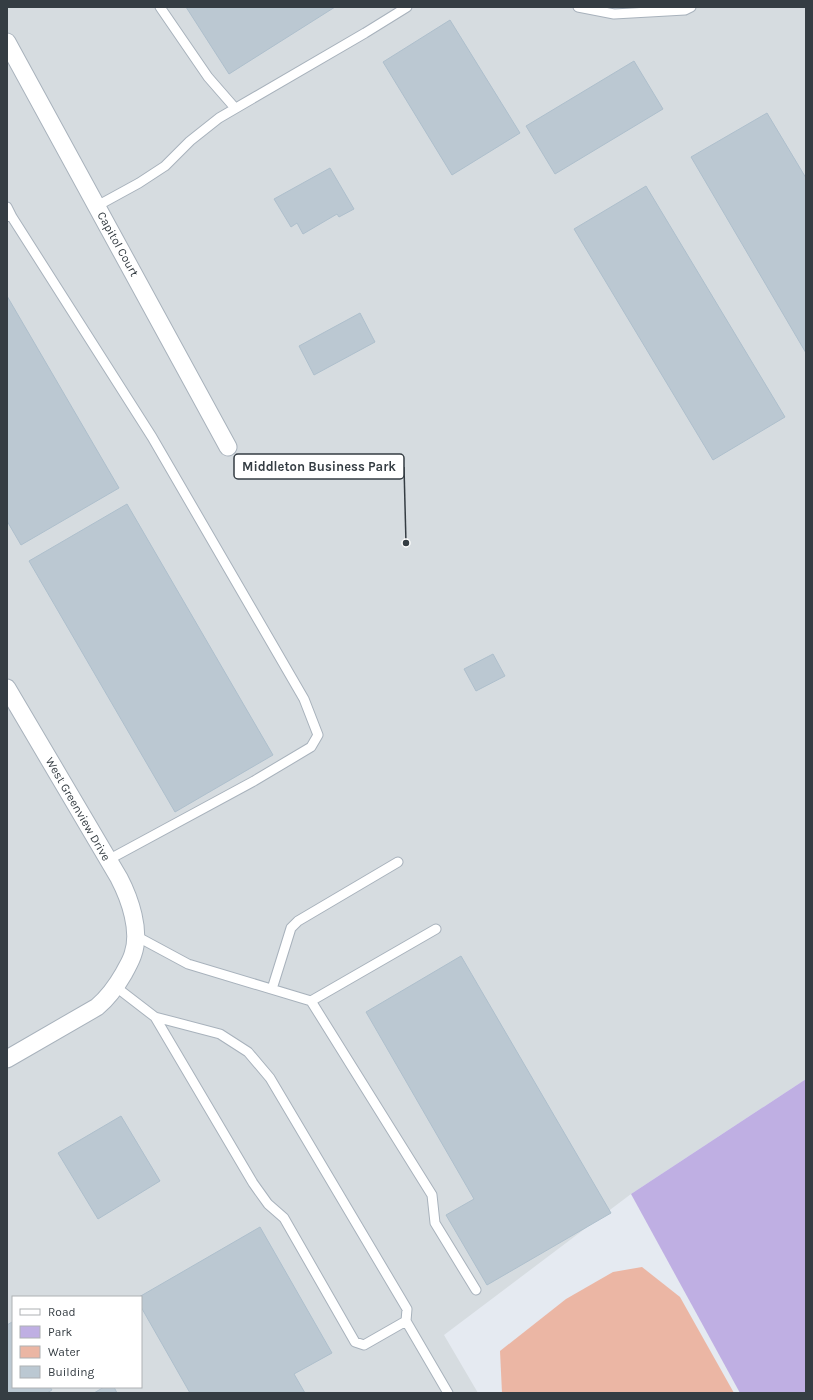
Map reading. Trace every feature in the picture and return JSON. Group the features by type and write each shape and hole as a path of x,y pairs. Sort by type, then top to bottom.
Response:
{"street":[{"name":"Capitol Court","path":"7,42 228,447"},
{"name":"West Greenview Drive","path":"7,688 127,893 136,936 134,954 116,987 108,998 97,1007 7,1059"}],"lane":[{"path":"160,7 208,77 236,108"},
{"path":"96,206 139,183 165,166 190,141 219,118 365,34 407,7"},
{"path":"578,7 614,14 636,10 685,10 691,7"},
{"path":"7,207 10,216 152,437 304,700 318,735 311,747 254,781 108,860"},
{"path":"272,989 291,928 294,924 398,862"},
{"path":"312,1001 436,929"},
{"path":"136,936 188,964 312,1001 432,1195 435,1223 476,1290"},
{"path":"116,987 155,1017 252,1183 268,1204 284,1218 355,1342 364,1345 406,1321"},
{"path":"155,1017 220,1034 248,1052 270,1078 407,1309 406,1321 448,1393"}],"shaded area":[{"path":"7,7 806,7 806,1079 631,1194 444,1335 478,1393 7,1393"}],"green space":[{"path":"806,1079 806,1393 740,1393 631,1194"}],"water":[{"path":"642,1267 680,1297 734,1393 502,1393 500,1351 566,1299 613,1272"}],"building":[{"path":"186,7 335,7 229,74"},
{"path":"450,20 520,133 452,175 383,62"},
{"path":"634,61 663,109 555,174 526,126"},
{"path":"767,113 806,178 806,353 691,157"},
{"path":"330,168 354,209 339,217 337,214 303,234 297,223 291,227 274,199"},
{"path":"646,186 785,417 713,460 574,229"},
{"path":"7,296 119,488 21,545 7,521"},
{"path":"360,313 375,342 314,375 299,346"},
{"path":"127,504 273,755 175,812 29,561"},
{"path":"493,654 505,676 476,691 464,669"},
{"path":"461,956 611,1213 487,1285 446,1215 474,1199 366,1012"},
{"path":"121,1116 160,1181 98,1219 58,1153"},
{"path":"260,1227 332,1353 294,1374 305,1393 190,1393 142,1309 142,1296 141,1296"},
{"path":"12,1322 12,1388 51,1388 52,1390 47,1393 7,1393 7,1325"},
{"path":"102,1388 114,1388 117,1393 94,1393"}],"place":[{"name":"Middleton Business Park","path":"406,543"}]}
